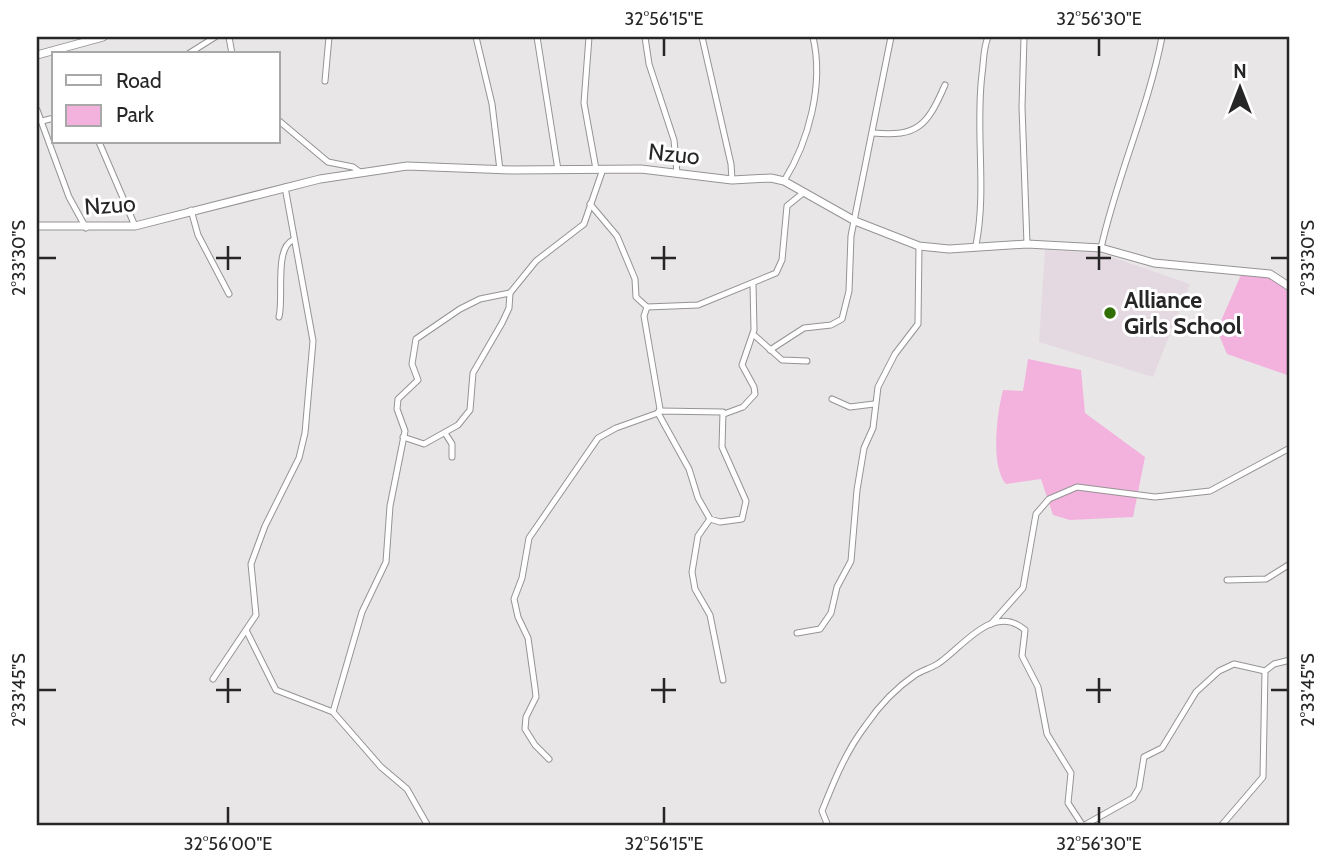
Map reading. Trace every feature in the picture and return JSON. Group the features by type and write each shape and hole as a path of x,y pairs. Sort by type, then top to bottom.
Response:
{"street":[{"path":"37,55 103,37"},
{"path":"191,52 215,37"},
{"path":"325,81 329,37"},
{"path":"476,37 492,104 499,170"},
{"path":"537,37 558,170"},
{"path":"403,437 424,444 445,433 470,410 473,373 505,316 510,293 536,261 584,224 600,169 584,103 589,37"},
{"path":"645,37 649,64 674,140 677,173"},
{"path":"702,37 732,164 732,180"},
{"path":"784,181 799,157 817,80 818,64 813,37"},
{"path":"770,350 804,328 831,325 842,318 849,291 848,250 891,37"},
{"path":"976,246 982,207 979,92 984,47 989,37"},
{"path":"1024,37 1021,53 1027,244"},
{"path":"1101,248 1129,145 1153,81 1162,37"},
{"path":"873,133 903,135 911,132 937,105 945,85"},
{"path":"37,110 69,197 86,228"},
{"path":"42,121 52,118"},
{"path":"280,122 328,162 353,167 360,172"},
{"path":"100,144 135,226"},
{"name":"Nzuo","path":"37,226 135,226 285,187 407,166 499,170 600,169 677,173 732,180 771,178 784,181 855,221 919,246 949,249 1027,244 1101,248 1154,263 1270,274 1290,287"},
{"path":"213,678 247,632 256,615 257,604 251,576 254,553 299,458 305,433 313,341 285,187"},
{"path":"590,204 617,236 635,279 636,297 647,307 698,305 776,273 779,268 787,206 803,193"},
{"path":"191,210 198,236 229,295"},
{"path":"279,317 283,294 281,254 286,243 293,240"},
{"path":"797,633 820,629 831,613 837,587 851,561 857,491 864,448 873,428 874,404 884,375 918,324 919,246"},
{"path":"724,414 743,407 755,394 742,365 754,335 753,284"},
{"path":"333,712 362,612 386,562 390,506 405,428 398,414 398,402 401,395 418,380 412,363 416,339 470,304 510,293"},
{"path":"647,307 644,316 658,412 689,469 698,498 713,522 740,520 746,510 740,485 730,471 722,447 724,414"},
{"path":"754,335 782,360 807,361"},
{"path":"832,399 850,407 874,404"},
{"path":"549,759 535,746 525,729 526,717 536,697 528,638 518,617 514,599 522,578 529,538 598,438 658,412 719,411 724,414"},
{"path":"445,433 452,444 452,457"},
{"path":"991,624 999,612 1019,597 1023,588 1036,514 1049,499 1077,488 1155,497 1210,491 1290,448"},
{"path":"710,519 698,536 692,572 695,589 710,615 723,680"},
{"path":"1227,580 1266,579 1290,564"},
{"path":"828,826 822,811 846,755 866,725 888,698 916,675 964,645 978,628 1007,622 1025,629 1022,656 1038,687 1047,734 1071,773 1068,803 1083,826 1133,797 1139,789 1144,757 1162,748 1196,692 1219,671 1234,664 1265,671"},
{"path":"247,632 276,690 333,712 381,767 407,789 428,826"},
{"path":"1265,671 1274,664 1290,660"},
{"path":"1221,826 1264,777 1265,671"}],"shaded area":[{"name":"Alliance Girls School","path":"1045,250 1100,253 1190,284 1153,377 1039,342"}],"green space":[{"path":"1241,275 1271,278 1290,293 1290,376 1227,354 1217,330"},
{"path":"1028,359 1081,370 1085,413 1145,457 1133,517 1070,520 1053,515 1041,479 1006,484 1001,476 996,452 1001,400 1003,390 1023,391"}],"place":[{"name":"Alliance Girls School","path":"1110,313"}]}
